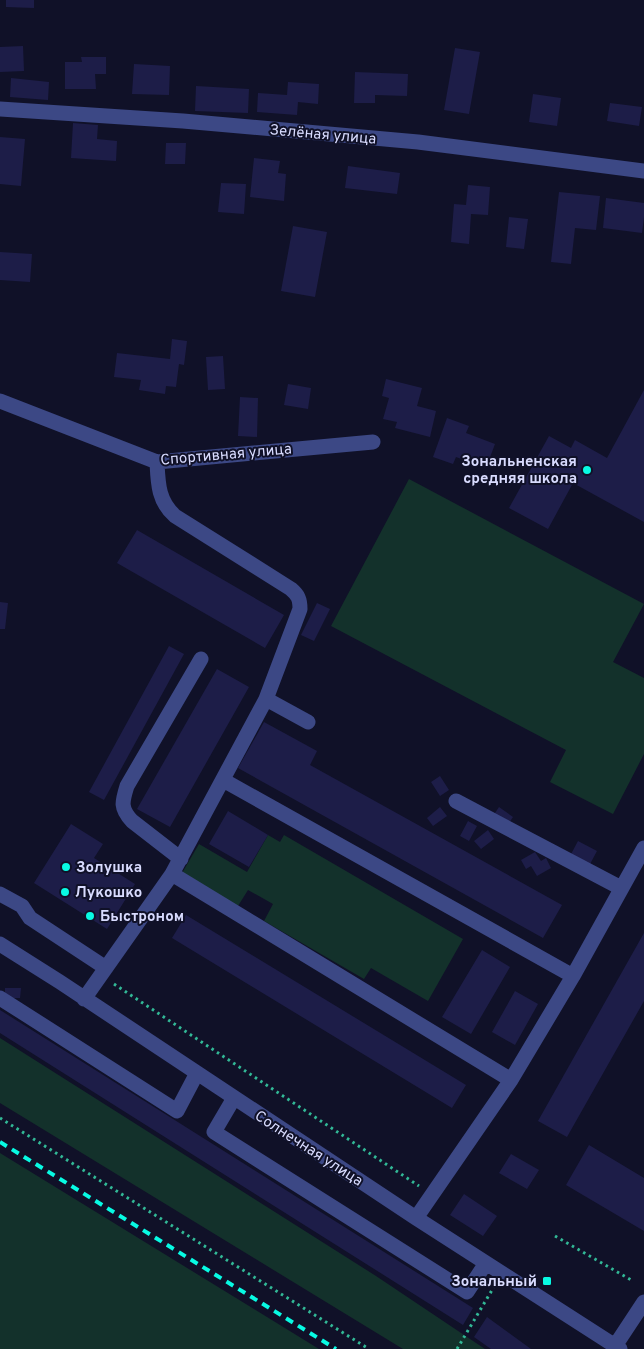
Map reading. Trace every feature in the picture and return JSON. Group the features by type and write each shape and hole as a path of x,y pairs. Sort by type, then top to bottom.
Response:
{"street":[{"name":"Зелёная улица","path":"0,109 183,121 418,142 644,171"},
{"name":"Спортивная улица","path":"0,401 157,462 373,442"},
{"path":"84,999 172,874 181,858 266,699 300,609 300,601 297,594 291,589 167,510 160,492 157,462"},
{"path":"181,858 132,821 126,815 122,806 127,786 201,659"},
{"path":"266,699 308,722"},
{"path":"223,780 573,976"},
{"path":"456,801 621,888"},
{"path":"416,1218 511,1080 573,976 644,848"},
{"path":"172,874 511,1080"},
{"path":"0,894 22,906 30,918 104,972"},
{"name":"Солнечная улица","path":"0,944 416,1218 617,1347"},
{"path":"0,998 176,1111 197,1073"},
{"path":"234,1098 214,1132 467,1292 486,1263"},
{"path":"617,1347 644,1302"}],"path":[{"path":"104,972 432,1195"},
{"path":"0,1118 369,1349"},
{"path":"554,1236 633,1281"},
{"path":"457,1349 502,1273"}],"green space":[{"path":"409,479 644,604 613,662 644,678 644,754 613,814 550,782 566,750 331,626"},
{"path":"268,835 280,842 284,835 463,939 428,1001 371,968 364,979 264,921 273,904 248,890 238,906 182,873 199,844 247,872"},
{"path":"0,1038 376,1276 485,1349 403,1349 0,1103"},
{"path":"0,1153 319,1349 0,1349"}],"building":[{"path":"6,0 34,0 34,8 6,7"},
{"path":"23,46 24,71 0,72 0,47"},
{"path":"455,48 480,52 469,114 444,110"},
{"path":"81,57 106,57 106,74 95,74 96,89 65,89 65,62 82,62"},
{"path":"134,64 170,66 169,95 132,94"},
{"path":"355,72 408,74 407,96 375,95 375,103 354,103"},
{"path":"11,78 49,82 48,100 10,97"},
{"path":"288,82 319,84 318,104 298,102 297,115 257,112 258,93 287,95"},
{"path":"196,86 249,89 248,113 195,111"},
{"path":"533,94 561,98 557,126 529,122"},
{"path":"610,103 642,107 639,126 607,121"},
{"path":"73,123 98,125 97,139 117,141 116,161 71,158"},
{"path":"0,137 25,139 21,186 0,184"},
{"path":"166,143 186,143 185,164 165,164"},
{"path":"254,158 280,161 278,173 286,174 284,201 250,197"},
{"path":"348,166 400,173 397,194 345,188"},
{"path":"221,183 246,184 244,214 218,212"},
{"path":"468,185 490,187 488,215 471,214 469,244 451,242 454,204 466,205"},
{"path":"559,192 600,196 596,230 575,228 571,264 551,262"},
{"path":"606,198 644,203 642,233 603,228"},
{"path":"509,217 528,219 524,249 506,247"},
{"path":"293,226 327,232 315,297 281,291"},
{"path":"0,252 32,254 30,282 0,280"},
{"path":"172,339 187,341 184,365 179,364 176,387 166,386 165,394 139,390 141,380 114,377 117,353 170,359"},
{"path":"223,356 225,389 208,390 206,357"},
{"path":"386,379 422,388 417,406 436,411 430,437 395,428 397,422 383,419 389,398 382,396"},
{"path":"288,384 311,388 308,409 284,405"},
{"name":"Зональненская средняя школа","path":"644,390 644,522 573,483 548,529 509,508 549,436 571,448 575,440 607,458"},
{"path":"240,397 258,398 257,437 238,436"},
{"path":"447,418 469,426 466,433 495,444 486,468 456,457 453,464 433,457"},
{"path":"137,530 284,615 265,648 117,563"},
{"path":"0,602 8,603 5,629 0,629"},
{"path":"317,603 330,609 314,641 301,635"},
{"path":"169,646 184,654 104,800 89,792"},
{"path":"217,669 249,687 170,827 137,809"},
{"path":"264,722 317,751 310,765 562,905 543,938 238,768"},
{"path":"440,776 449,790 440,796 431,782"},
{"path":"440,807 447,816 433,826 427,818"},
{"path":"499,807 513,817 507,826 493,816"},
{"path":"228,811 268,835 249,867 209,844"},
{"path":"468,821 477,826 469,841 460,836"},
{"path":"71,824 103,844 94,858 135,884 107,929 34,883"},
{"path":"488,830 494,839 481,849 474,841"},
{"path":"578,841 597,851 589,866 570,856"},
{"path":"535,852 541,861 546,858 551,868 537,876 531,866 526,869 521,860"},
{"path":"186,915 466,1085 452,1108 172,938"},
{"path":"644,933 644,1001 567,1137 538,1121"},
{"path":"482,950 510,967 471,1034 442,1017"},
{"path":"5,988 21,988 20,998 5,998"},
{"path":"515,991 538,1004 515,1045 492,1032"},
{"path":"0,1010 473,1308 463,1325 0,1033"},
{"path":"589,1145 644,1178 644,1231 566,1185"},
{"path":"511,1154 539,1170 527,1189 499,1173"},
{"path":"464,1194 497,1216 483,1236 450,1215"},
{"path":"487,1317 531,1349 491,1349 474,1337"}],"railway":[{"path":"0,1142 336,1349"}],"place":[{"name":"Зональненская средняя школа","path":"587,470"},
{"name":"Золушка","path":"66,867"},
{"name":"Лукошко","path":"65,892"},
{"name":"Быстроном","path":"90,916"},
{"name":"Зональный","path":"547,1281"}]}
